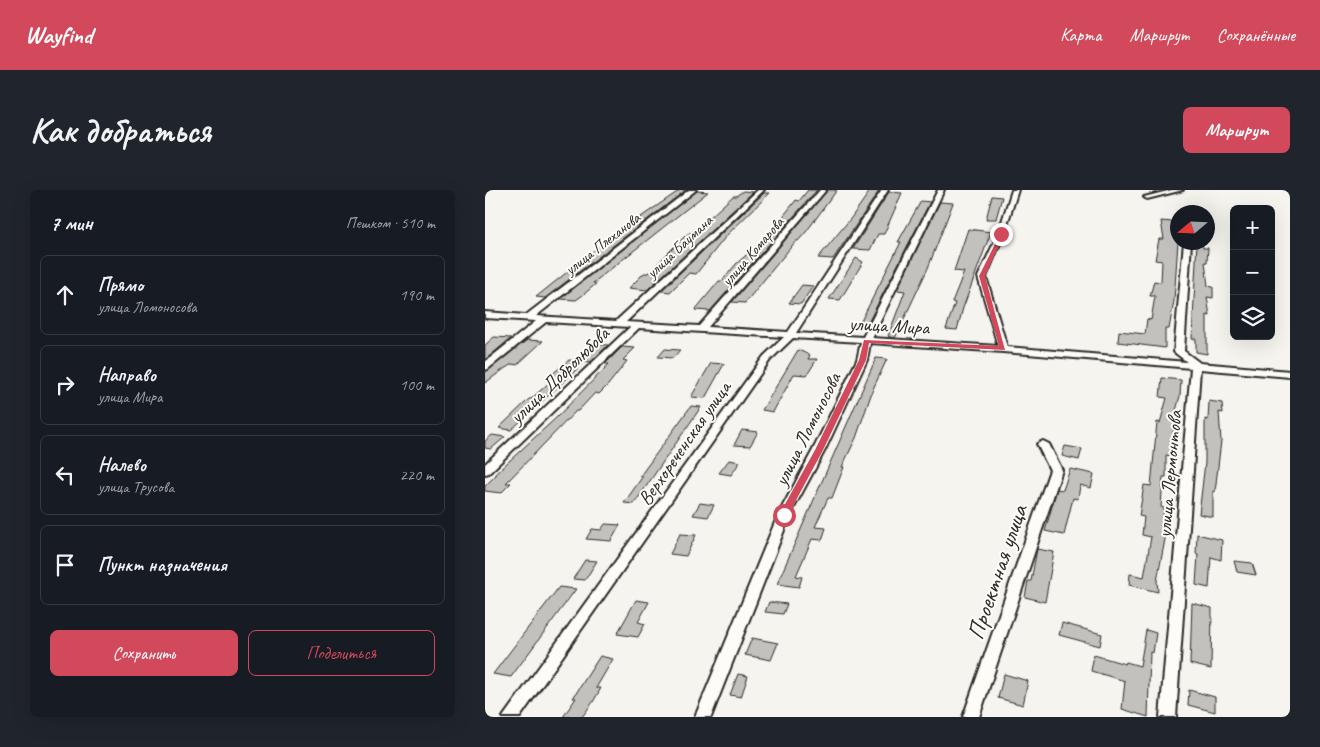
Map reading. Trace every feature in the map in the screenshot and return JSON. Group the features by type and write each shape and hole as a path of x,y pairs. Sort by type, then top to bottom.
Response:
{"street":[{"name":"улица Плеханова","path":"529,318 693,190"},
{"name":"улица Баумана","path":"617,325 761,190"},
{"name":"улица Комарова","path":"701,330 823,190"},
{"name":"Верхореченская улица","path":"511,717 767,358 790,336 885,190"},
{"name":"улица Ломоносова","path":"703,717 784,515 819,450 858,368 866,341 941,190"},
{"path":"1003,349 982,276 1001,234 1015,190"},
{"path":"1147,197 1179,190"},
{"path":"1187,250 1179,352 1197,364"},
{"name":"улица Мира","path":"485,316 1003,349 1197,364 1290,374"},
{"path":"485,367 544,319"},
{"name":"улица Добролюбова","path":"485,470 636,326"},
{"name":"улица Лермонтова","path":"1168,717 1197,364"},
{"name":"Проектная улица","path":"971,717 1056,470 1043,444"}],"building":[{"path":"680,190 686,190 545,298 536,297 606,241"},
{"path":"808,190 817,190 710,311 695,310 719,281 722,281 736,264 767,237 796,200 799,201"},
{"path":"828,190 837,190 806,232 796,241 745,303 732,302"},
{"path":"697,191 708,192 593,283 597,283 583,295 576,300 560,299"},
{"path":"743,191 753,192 647,290 629,288 644,273 648,273 687,234 695,231 733,196"},
{"path":"870,191 879,191 833,259 818,258 851,218"},
{"path":"889,192 902,193 884,234 878,234 870,250 853,249"},
{"path":"764,193 770,193 727,235 696,274 689,273 670,292 661,291"},
{"path":"992,196 1002,197 996,219 986,219"},
{"path":"921,201 930,202 869,321 861,321 901,242 898,242"},
{"path":"940,202 953,203 928,268 895,338 890,337 888,336 905,291 897,290"},
{"path":"1161,221 1170,222 1170,250 1177,250 1174,301 1169,329 1165,329 1165,348 1118,342 1119,331 1145,334 1147,319 1151,320 1155,296 1150,296 1154,281 1161,282 1162,261 1155,260 1159,239 1164,239"},
{"path":"968,229 991,232 963,308 957,330 946,329 955,303 952,302 964,272 954,271"},
{"path":"1197,250 1208,250 1207,262 1205,262 1208,286 1213,287 1213,298 1207,297 1210,316 1207,315 1207,354 1196,352 1196,339 1192,339"},
{"path":"856,258 863,262 840,300 829,299"},
{"path":"802,285 813,286 801,304 789,303"},
{"path":"494,337 511,338 485,360 485,345"},
{"path":"527,340 543,341 517,365 512,364 485,383 485,372"},
{"path":"591,344 608,345 591,362 575,360"},
{"path":"622,347 635,348 623,360 627,361 608,385 599,394 595,393 576,411 506,483 511,483 501,493 485,491 485,486 497,474 495,474 557,417 609,364 605,364"},
{"path":"665,349 680,350 673,358 658,357"},
{"path":"798,350 810,355 808,359 817,359 807,375 794,374 773,412 762,410"},
{"path":"876,358 887,359 873,389 856,438 842,467 844,467 832,498 828,498 815,527 826,528 822,540 812,539 796,576 802,577 799,587 777,584"},
{"path":"569,360 585,362 511,430 499,428 551,381 545,380"},
{"path":"711,363 724,364 705,398 691,397"},
{"path":"1162,378 1181,380 1180,396 1174,418 1172,456 1166,455 1166,477 1163,477 1161,507 1164,508 1162,528 1167,529 1157,581 1158,592 1129,585 1130,574 1144,577 1151,537 1142,535 1144,517 1139,516 1144,485 1151,486 1157,422 1160,423 1167,398 1160,397"},
{"path":"1209,401 1222,403 1223,413 1219,412 1221,441 1215,492 1213,491 1213,517 1199,514 1205,463 1205,419 1208,420"},
{"path":"691,406 701,407 634,504 624,503 643,476 640,476"},
{"path":"742,430 758,432 750,446 734,445"},
{"path":"492,435 505,437 491,449 485,448 485,441"},
{"path":"1065,446 1082,449 1079,460 1062,456"},
{"path":"729,460 740,462 731,475 719,473"},
{"path":"1070,469 1094,474 1091,488 1080,485 1078,499 1073,498 1064,535 1045,531 1057,489 1063,490"},
{"path":"700,503 714,505 708,517 693,515"},
{"path":"605,524 620,525 611,541 586,539 592,529 601,530"},
{"path":"680,534 696,535 686,556 670,554"},
{"path":"1197,534 1222,540 1221,560 1211,557 1209,588 1196,585"},
{"path":"1037,549 1054,552 1045,602 1025,597 1028,581 1031,581"},
{"path":"585,560 597,561 585,580 573,579"},
{"path":"1234,561 1252,563 1256,575 1237,572"},
{"path":"559,587 576,589 511,677 493,674"},
{"path":"636,600 649,602 638,622 645,624 638,637 617,634"},
{"path":"769,602 787,604 783,614 765,612"},
{"path":"1192,603 1212,608 1211,669 1190,664"},
{"path":"1062,623 1102,634 1100,646 1059,635"},
{"path":"1146,630 1156,633 1153,653 1150,652 1148,717 1122,709 1125,681 1091,671 1094,655 1125,664 1126,662 1140,666"},
{"path":"752,638 778,643 771,660 745,655"},
{"path":"600,656 613,659 596,688 601,688 593,702 582,717 563,717 576,698 573,698"},
{"path":"738,674 748,676 741,697 730,695"},
{"path":"1004,674 1028,681 1023,705 998,698"},
{"path":"1189,690 1215,697 1215,712 1188,705"}],"route":[{"path":"784,515 819,450 862,360 866,341 1003,349 982,276 1001,234"}]}
